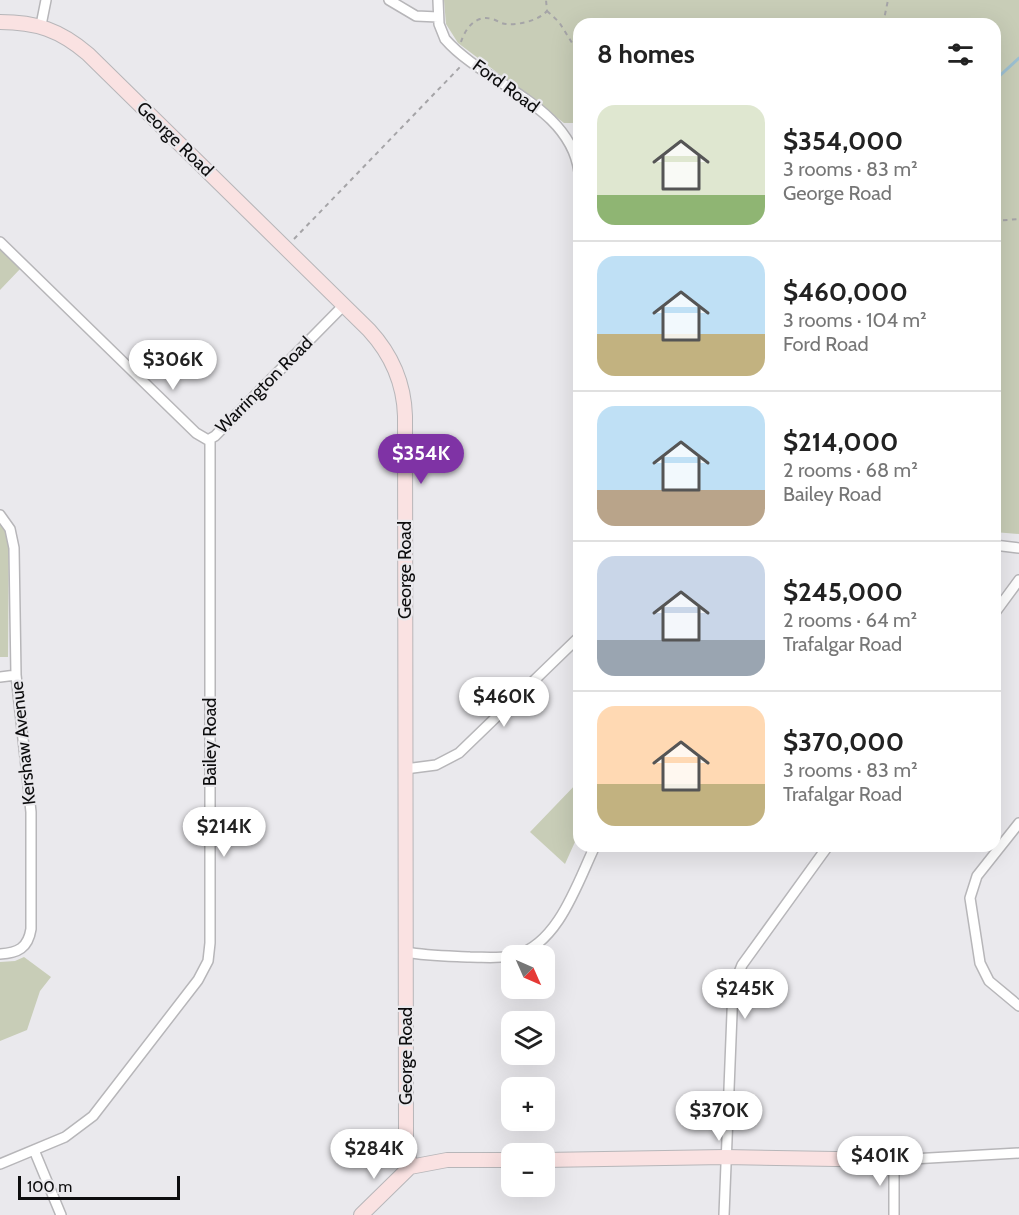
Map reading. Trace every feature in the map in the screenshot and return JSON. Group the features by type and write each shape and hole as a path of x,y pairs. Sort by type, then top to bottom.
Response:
{"street":[{"path":"41,25 46,0"},
{"path":"389,0 416,16 438,17"},
{"name":"Ford Road","path":"438,0 438,17 442,35 458,51 559,127 573,153"},
{"name":"George Road","path":"0,22 41,25 70,40 88,54 344,304 386,351 398,374 404,396 406,1138 410,1167"},
{"name":"Warrington Road","path":"0,242 196,433 210,439 344,304"},
{"name":"Bailey Road","path":"0,1164 73,1132 93,1116 198,980 208,961 210,943 210,439"},
{"name":"Kershaw Avenue","path":"0,515 10,529 14,548 16,675 30,812 31,929 27,942 22,948 0,954"},
{"path":"1001,546 1019,548"},
{"path":"1001,604 1019,580"},
{"path":"405,769 436,765 459,753 573,643"},
{"path":"0,676 16,675"},
{"path":"1001,846 1019,823"},
{"path":"406,952 430,956 499,957 528,950 546,934 566,909 592,852"},
{"path":"724,1215 734,988 742,965 824,852"},
{"path":"996,852 977,876 970,898 980,963 989,981 1019,1006"},
{"path":"34,1150 61,1215"},
{"path":"555,1160 725,1157 894,1160 1019,1153"},
{"path":"362,1215 410,1167 447,1160 501,1160"},
{"path":"894,1160 894,1215"}],"path":[{"path":"546,0 547,11"},
{"path":"884,18 888,0"},
{"path":"458,51 466,31 481,18 491,18 504,24 542,16 547,11"},
{"path":"547,11 554,15 573,45"},
{"path":"290,243 464,63"},
{"path":"1001,220 1019,219"}],"green space":[{"path":"444,0 1019,0 1019,534 1001,533 1001,18 573,18 573,123 564,123 458,43 446,24"},
{"path":"0,247 21,268 0,290"},
{"path":"0,518 9,527 8,657 0,657"},
{"path":"573,787 573,846 565,864 530,832"},
{"path":"24,957 51,977 40,991 27,1030 0,1041 0,962 15,961"}],"waterway":[{"path":"1001,75 1019,58"}]}
